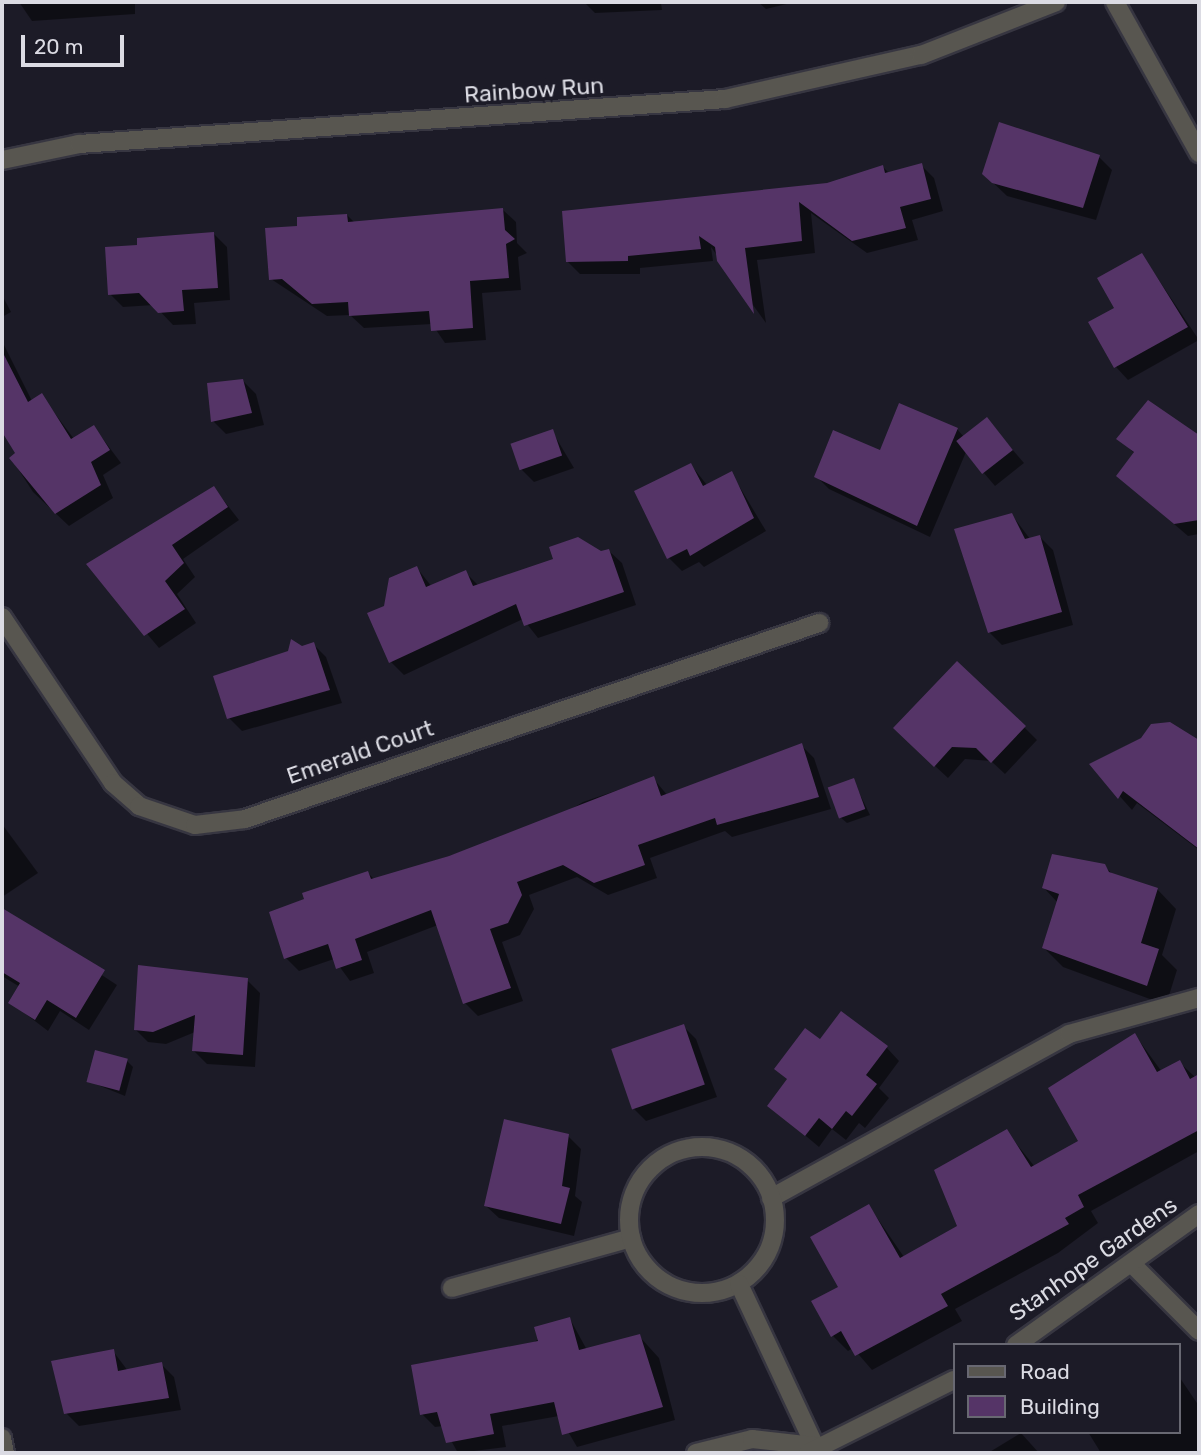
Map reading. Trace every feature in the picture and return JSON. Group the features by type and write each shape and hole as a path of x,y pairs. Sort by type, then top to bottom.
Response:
{"street":[{"name":"Rainbow Run","path":"2,160 79,144 725,99 921,55 1056,2"},
{"path":"1115,2 1199,153"},
{"name":"Emerald Court","path":"2,617 113,783 139,806 195,825 245,819 819,623"},
{"path":"771,1198 1069,1034 1199,998"},
{"path":"705,1147 731,1153 753,1168 771,1198 772,1242 760,1267 739,1284 713,1293 662,1282 642,1263 631,1238 629,1211 638,1185 654,1164 678,1151 705,1147"},
{"name":"Stanhope Gardens","path":"1019,1343 1133,1265 1199,1214"},
{"path":"452,1288 631,1238"},
{"path":"1133,1265 1199,1331"},
{"path":"739,1284 813,1451"},
{"path":"696,1453 751,1439 813,1451 953,1381"},
{"path":"2,1438 5,1453"}],"building":[{"path":"999,122 1100,155 1083,208 992,183 982,174"},
{"path":"922,163 931,199 900,207 906,228 852,241 799,202 802,241 745,248 754,314 717,261 715,247 699,236 701,249 628,256 628,261 566,262 562,211 827,183 883,165 885,173"},
{"path":"503,208 505,230 515,239 506,244 509,278 470,281 473,328 431,331 429,311 349,316 348,302 312,304 282,279 269,280 265,228 297,226 297,217 347,214 348,222"},
{"path":"214,232 218,288 182,290 184,311 158,313 139,293 108,295 105,247 137,245 137,238"},
{"path":"1142,253 1188,327 1114,368 1088,322 1114,308 1097,278"},
{"path":"2,351 28,402 42,393 71,439 94,425 110,450 91,462 101,485 55,514 9,458 15,453 2,432"},
{"path":"243,379 252,413 211,422 207,383"},
{"path":"1148,400 1199,435 1199,520 1174,524 1116,476 1134,452 1116,439"},
{"path":"899,403 958,428 917,526 814,477 833,430 880,450"},
{"path":"987,417 1013,450 982,474 956,441"},
{"path":"553,429 562,455 520,470 510,444"},
{"path":"691,463 703,486 732,471 754,518 690,556 687,549 667,559 634,491"},
{"path":"214,486 228,507 172,545 184,563 165,581 185,609 144,636 86,564"},
{"path":"1012,513 1025,539 1040,535 1062,612 988,633 954,529"},
{"path":"578,537 601,551 609,549 624,592 524,626 516,604 389,663 367,613 384,606 389,578 417,566 426,587 466,570 473,586 553,559 549,547"},
{"path":"291,639 302,646 314,642 330,690 227,719 213,676 288,651"},
{"path":"957,661 1026,726 991,763 976,748 952,747 934,767 893,728"},
{"path":"1170,722 1199,740 1199,849 1123,791 1118,799 1089,764 1141,738 1151,724"},
{"path":"802,743 819,797 717,825 715,818 638,845 645,865 594,883 563,865 517,882 522,895 508,923 490,929 511,988 463,1004 431,910 355,939 362,960 336,969 328,944 284,959 269,912 304,899 302,893 368,871 371,879 449,856 654,776 661,796"},
{"path":"854,778 865,809 839,819 828,788"},
{"path":"1052,854 1105,864 1109,872 1158,888 1141,943 1159,949 1147,986 1042,948 1059,894 1042,888"},
{"path":"2,908 105,970 76,1018 47,1000 35,1020 8,1003 20,983 2,972"},
{"path":"138,965 248,978 243,1055 192,1051 195,1015 153,1032 134,1030"},
{"path":"841,1011 888,1046 866,1075 877,1084 852,1116 846,1111 832,1129 819,1118 805,1136 767,1106 787,1079 774,1069 805,1028 820,1039"},
{"path":"684,1024 705,1085 632,1110 611,1049"},
{"path":"1135,1033 1157,1072 1180,1060 1190,1079 1199,1074 1199,1130 1078,1195 1084,1207 1065,1218 1069,1224 941,1294 948,1306 855,1356 841,1331 831,1337 811,1301 838,1287 810,1237 869,1204 900,1258 957,1226 934,1170 1007,1129 1031,1167 1078,1141 1048,1088"},
{"path":"95,1050 128,1059 119,1091 86,1082"},
{"path":"504,1119 569,1134 562,1186 570,1188 561,1224 484,1206"},
{"path":"570,1317 579,1350 640,1334 663,1407 562,1435 554,1402 490,1414 494,1434 446,1443 437,1412 420,1415 411,1365 538,1341 534,1327"},
{"path":"114,1349 118,1371 162,1362 169,1398 64,1414 51,1361"}]}
